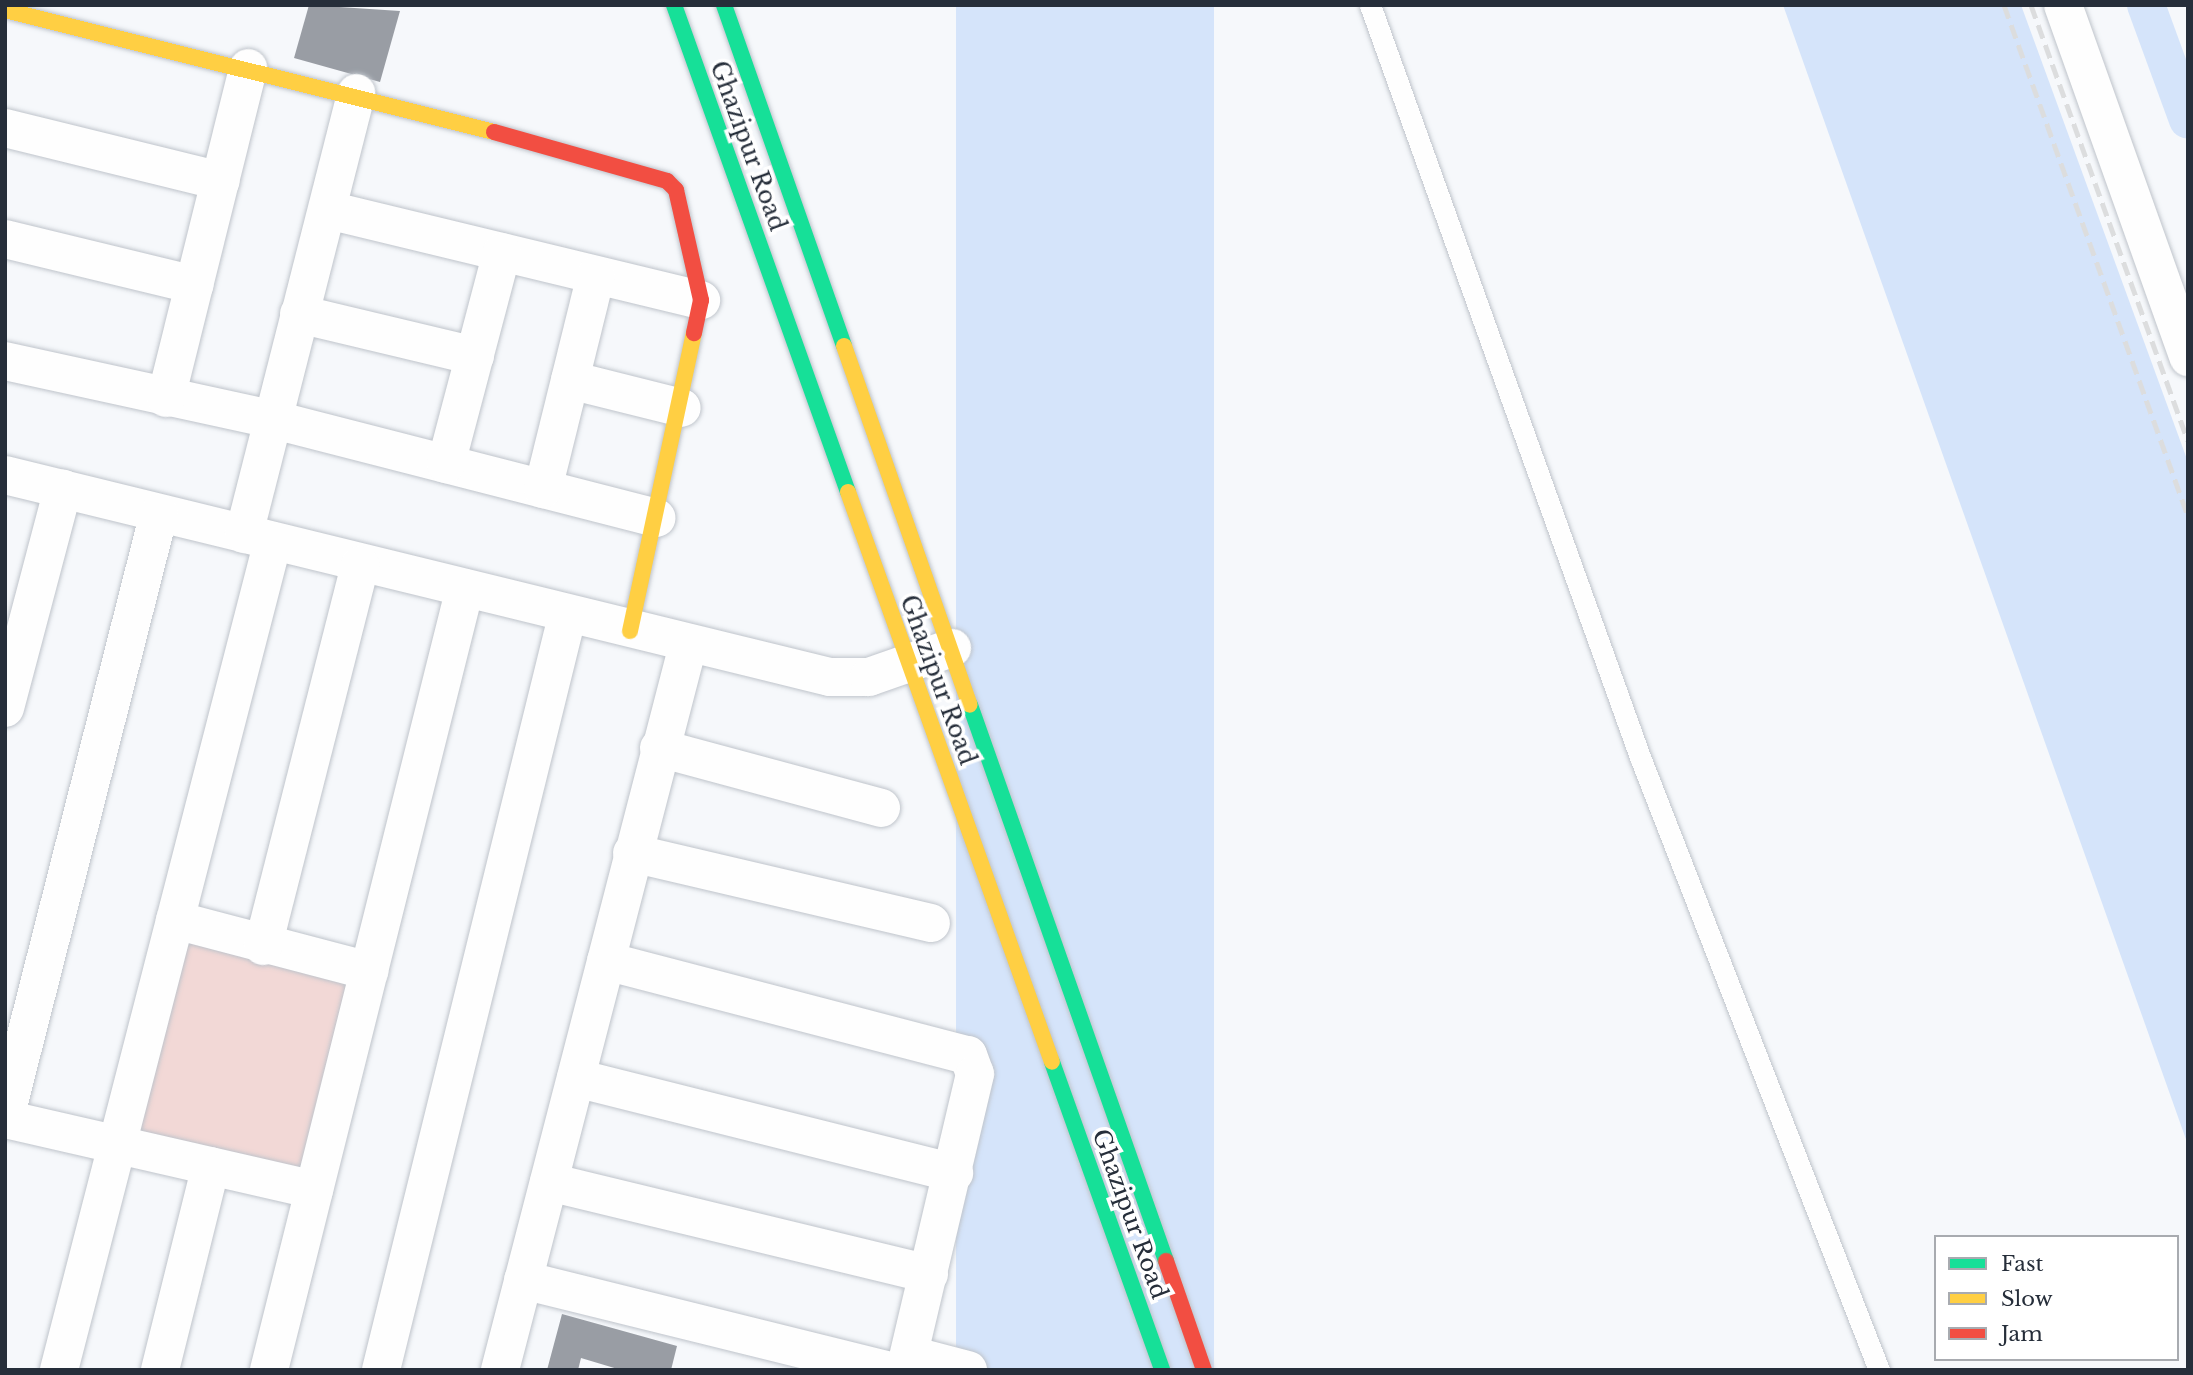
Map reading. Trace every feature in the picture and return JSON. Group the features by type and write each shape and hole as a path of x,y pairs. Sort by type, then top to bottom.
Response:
{"main road":[{"name":"Ghazipur Road","path":"674,5 1162,1370"},
{"name":"Ghazipur Road","path":"724,5 1204,1370"},
{"path":"5,10 356,93 658,175 676,190 701,300 682,408 631,631"}],"street":[{"path":"2063,5 2188,357"},
{"path":"166,398 248,68"},
{"path":"59,1370 175,920 258,537 271,419 328,210 356,93"},
{"path":"5,128 221,181"},
{"path":"328,210 701,300"},
{"path":"5,239 195,285"},
{"path":"446,464 502,252"},
{"path":"543,489 596,275"},
{"path":"299,314 475,356"},
{"path":"5,361 271,419 657,518"},
{"path":"570,380 682,408"},
{"path":"5,475 465,589 567,617 830,677 869,677 909,667 952,648"},
{"path":"5,708 63,489"},
{"path":"159,513 5,1118 314,1190"},
{"path":"263,946 360,565"},
{"path":"269,1370 465,589"},
{"path":"381,1370 567,617"},
{"path":"500,1370 659,748 688,645"},
{"path":"659,748 881,808"},
{"path":"632,853 931,923"},
{"path":"175,920 263,946 369,971"},
{"path":"606,961 959,1048 975,1074 929,1273 901,1365"},
{"path":"576,1078 954,1173"},
{"path":"160,1370 211,1166"},
{"path":"549,1182 929,1273"},
{"path":"523,1280 901,1365 968,1370"}],"lane":[{"path":"1370,5 1640,757 1879,1370"}],"shaded area":[{"path":"182,926 373,974 320,1188 129,1140"}],"water":[{"path":"956,5 1214,5 1214,1370 956,1370"},
{"path":"1783,5 2021,5 2188,462 2188,1145"}],"building":[{"path":"309,5 400,11 380,82 294,58"},
{"path":"562,1314 677,1346 671,1370 621,1370 581,1358 578,1370 547,1370"}],"waterway":[{"path":"2146,5 2188,120"}],"railway":[{"path":"2004,5 2188,516"},
{"path":"2031,5 2188,441"}],"traffic: fast":[{"path":"674,5 848,492"},
{"path":"724,5 844,346"},
{"path":"970,705 1166,1261"},
{"path":"1052,1062 1162,1370"}],"traffic: slow":[{"path":"5,10 494,132"},
{"path":"630,631 694,333"},
{"path":"844,346 970,705"},
{"path":"848,492 1052,1062"}],"traffic: jam":[{"path":"494,132 667,181 676,190 701,300 694,333"},
{"path":"1166,1261 1204,1370"}]}
